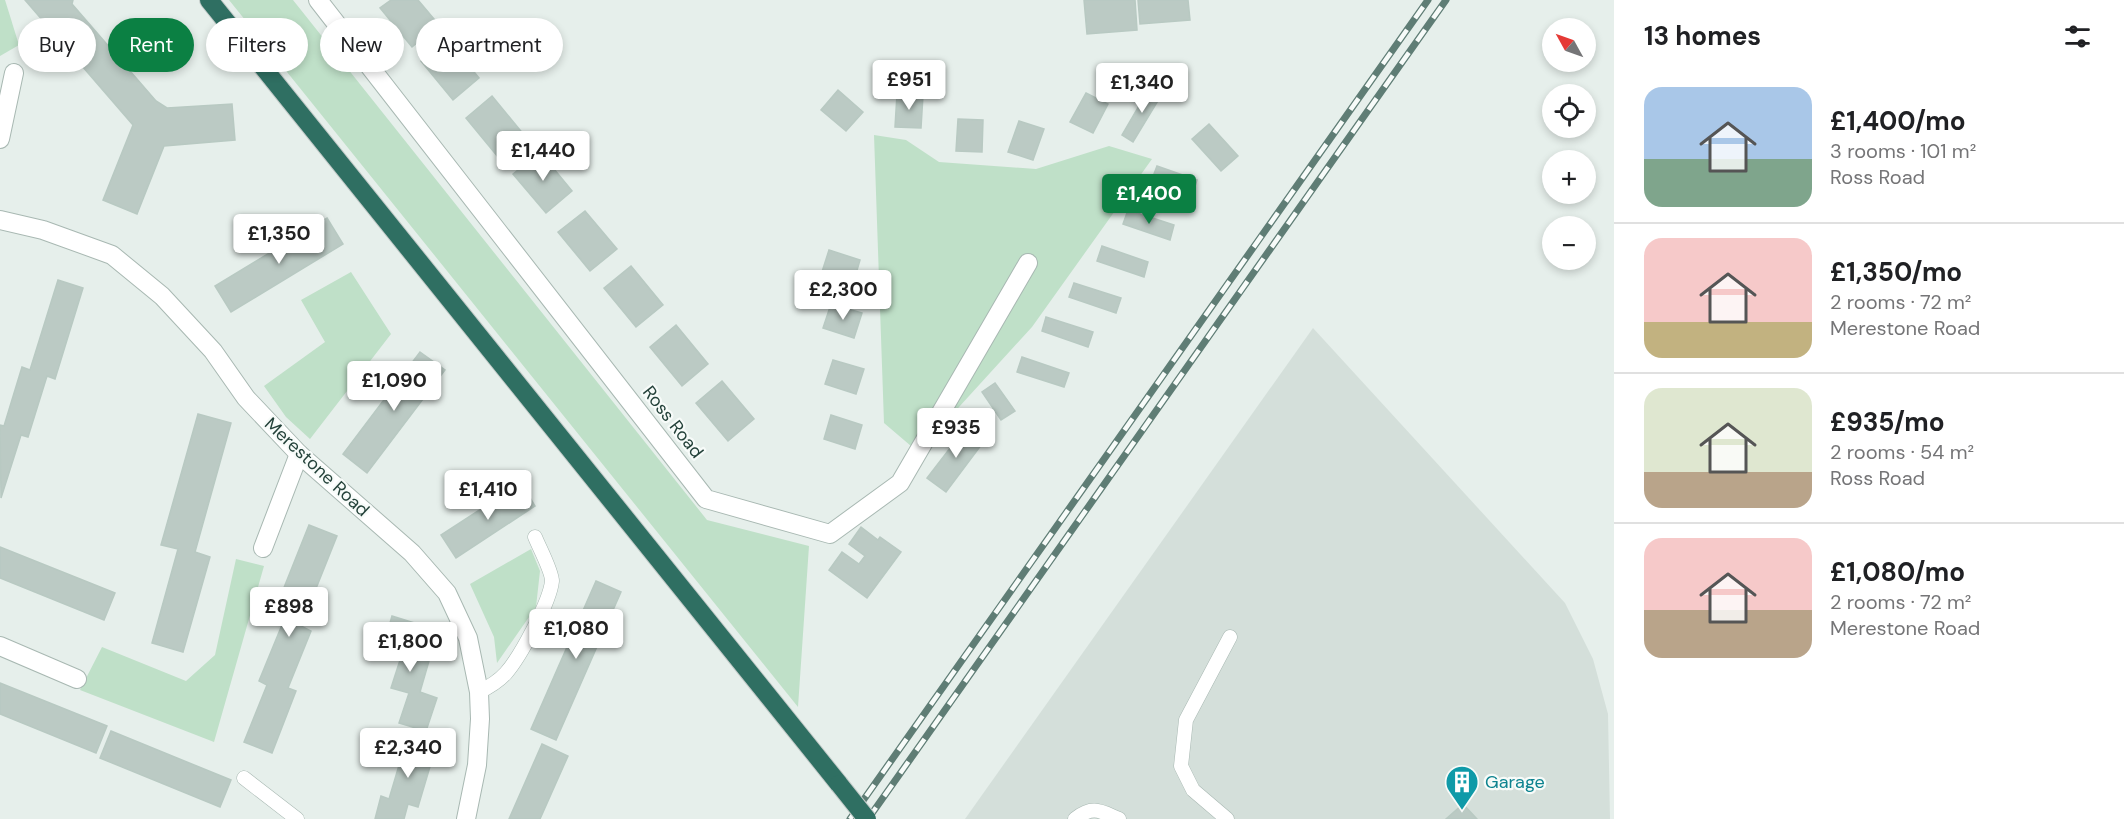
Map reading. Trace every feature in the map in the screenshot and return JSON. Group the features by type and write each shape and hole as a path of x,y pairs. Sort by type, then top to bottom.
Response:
{"highway":[{"path":"209,0 867,819"}],"street":[{"name":"Ross Road","path":"318,0 706,499 830,534 900,483 1028,263"},
{"path":"0,139 14,74"},
{"name":"Merestone Road","path":"0,220 43,230 112,255 162,296 213,351 246,398 299,454 412,553 447,593 468,638 479,692 477,765 466,819"},
{"path":"263,548 299,454"},
{"path":"0,646 77,679"}],"lane":[{"path":"479,692 506,673 521,652 546,603 552,579 535,537"},
{"path":"1227,819 1193,790 1181,766 1186,720 1230,637"},
{"path":"244,778 297,819"},
{"path":"1075,819 1086,811 1094,809 1119,819"}],"shaded area":[{"path":"1313,328 1565,603 1593,659 1608,714 1610,819 965,819"}],"green space":[{"path":"0,0 5,0 18,46 0,56"},
{"path":"229,0 293,0 307,18 243,18"},
{"path":"308,19 320,34 320,72 350,72 707,520 809,546 798,707 287,72 308,72"},
{"path":"874,135 906,140 939,162 1036,169 1109,146 1152,159 1032,327 918,452 884,423"},
{"path":"351,272 391,334 310,439 286,417 264,386 325,342 301,300"},
{"path":"531,549 540,571 536,607 497,663 494,637 470,584"},
{"path":"236,559 264,566 214,742 80,690 102,647 186,681 215,655"}],"building":[{"path":"25,0 73,0 72,4 84,18 41,18"},
{"path":"391,0 418,0 433,18 416,18 416,44 412,47 404,37 404,18 388,18 380,8"},
{"path":"1084,0 1135,0 1137,30 1087,34"},
{"path":"1138,0 1188,0 1190,20 1140,24"},
{"path":"96,32 108,46 108,72 131,72 156,101 167,108 232,104 235,140 164,146 137,214 103,200 133,125 87,72 96,72"},
{"path":"430,72 474,72 479,78 453,100"},
{"path":"1150,87 1162,94 1133,142 1122,135"},
{"path":"838,90 863,112 846,131 821,110"},
{"path":"1086,93 1108,104 1093,133 1070,122"},
{"path":"897,94 923,95 921,128 895,127"},
{"path":"492,96 524,135 498,157 466,118"},
{"path":"958,119 983,120 982,152 956,151"},
{"path":"1019,121 1044,129 1033,160 1008,152"},
{"path":"1209,124 1238,156 1221,171 1192,139"},
{"path":"540,152 572,191 546,213 513,174"},
{"path":"1157,166 1197,180 1190,201 1149,187"},
{"path":"1128,210 1174,225 1170,240 1123,224"},
{"path":"585,211 617,249 590,271 558,232"},
{"path":"327,218 343,244 231,312 215,286"},
{"path":"1102,246 1148,262 1144,277 1097,261"},
{"path":"829,250 860,260 853,284 821,275"},
{"path":"631,266 663,305 636,327 604,288"},
{"path":"58,280 83,288 55,379 47,376 28,437 21,435 1,498 0,425 4,426 22,367 30,370"},
{"path":"1074,283 1121,298 1116,313 1069,297"},
{"path":"831,304 862,313 854,338 823,328"},
{"path":"1046,317 1093,332 1088,347 1042,331"},
{"path":"676,325 708,364 682,386 650,347"},
{"path":"420,352 445,370 367,473 343,454"},
{"path":"1022,357 1069,373 1064,387 1017,372"},
{"path":"833,360 864,369 856,394 825,384"},
{"path":"722,381 754,419 728,441 696,403"},
{"path":"995,383 1015,411 1001,420 982,392"},
{"path":"198,414 231,423 195,552 210,557 183,652 152,643 178,549 161,545"},
{"path":"831,415 862,425 855,449 824,439"},
{"path":"967,426 985,440 946,492 927,478"},
{"path":"521,483 535,506 456,558 441,535"},
{"path":"309,525 337,536 301,626 311,631 288,688 296,691 272,753 244,742 267,685 259,681 284,620 273,615"},
{"path":"861,527 878,540 880,537 901,552 867,598 829,570 842,552 859,564 865,556 849,544"},
{"path":"0,547 115,593 104,620 0,578"},
{"path":"596,581 621,592 556,740 531,729"},
{"path":"392,616 421,625 411,655 429,661 420,692 437,698 426,731 399,723 409,693 391,688 401,657 382,651"},
{"path":"0,683 107,726 96,753 0,714"},
{"path":"111,731 231,780 220,807 100,758"},
{"path":"408,735 437,743 418,807 408,804 404,819 375,819 381,796 389,799"},
{"path":"542,744 568,756 540,819 509,819"},
{"name":"Garage","path":"1463,804 1477,819 1446,819"}],"railway":[{"path":"850,819 1428,0"},
{"path":"868,819 1446,0"}],"place":[{"name":"Garage","path":"1462,811"}]}
